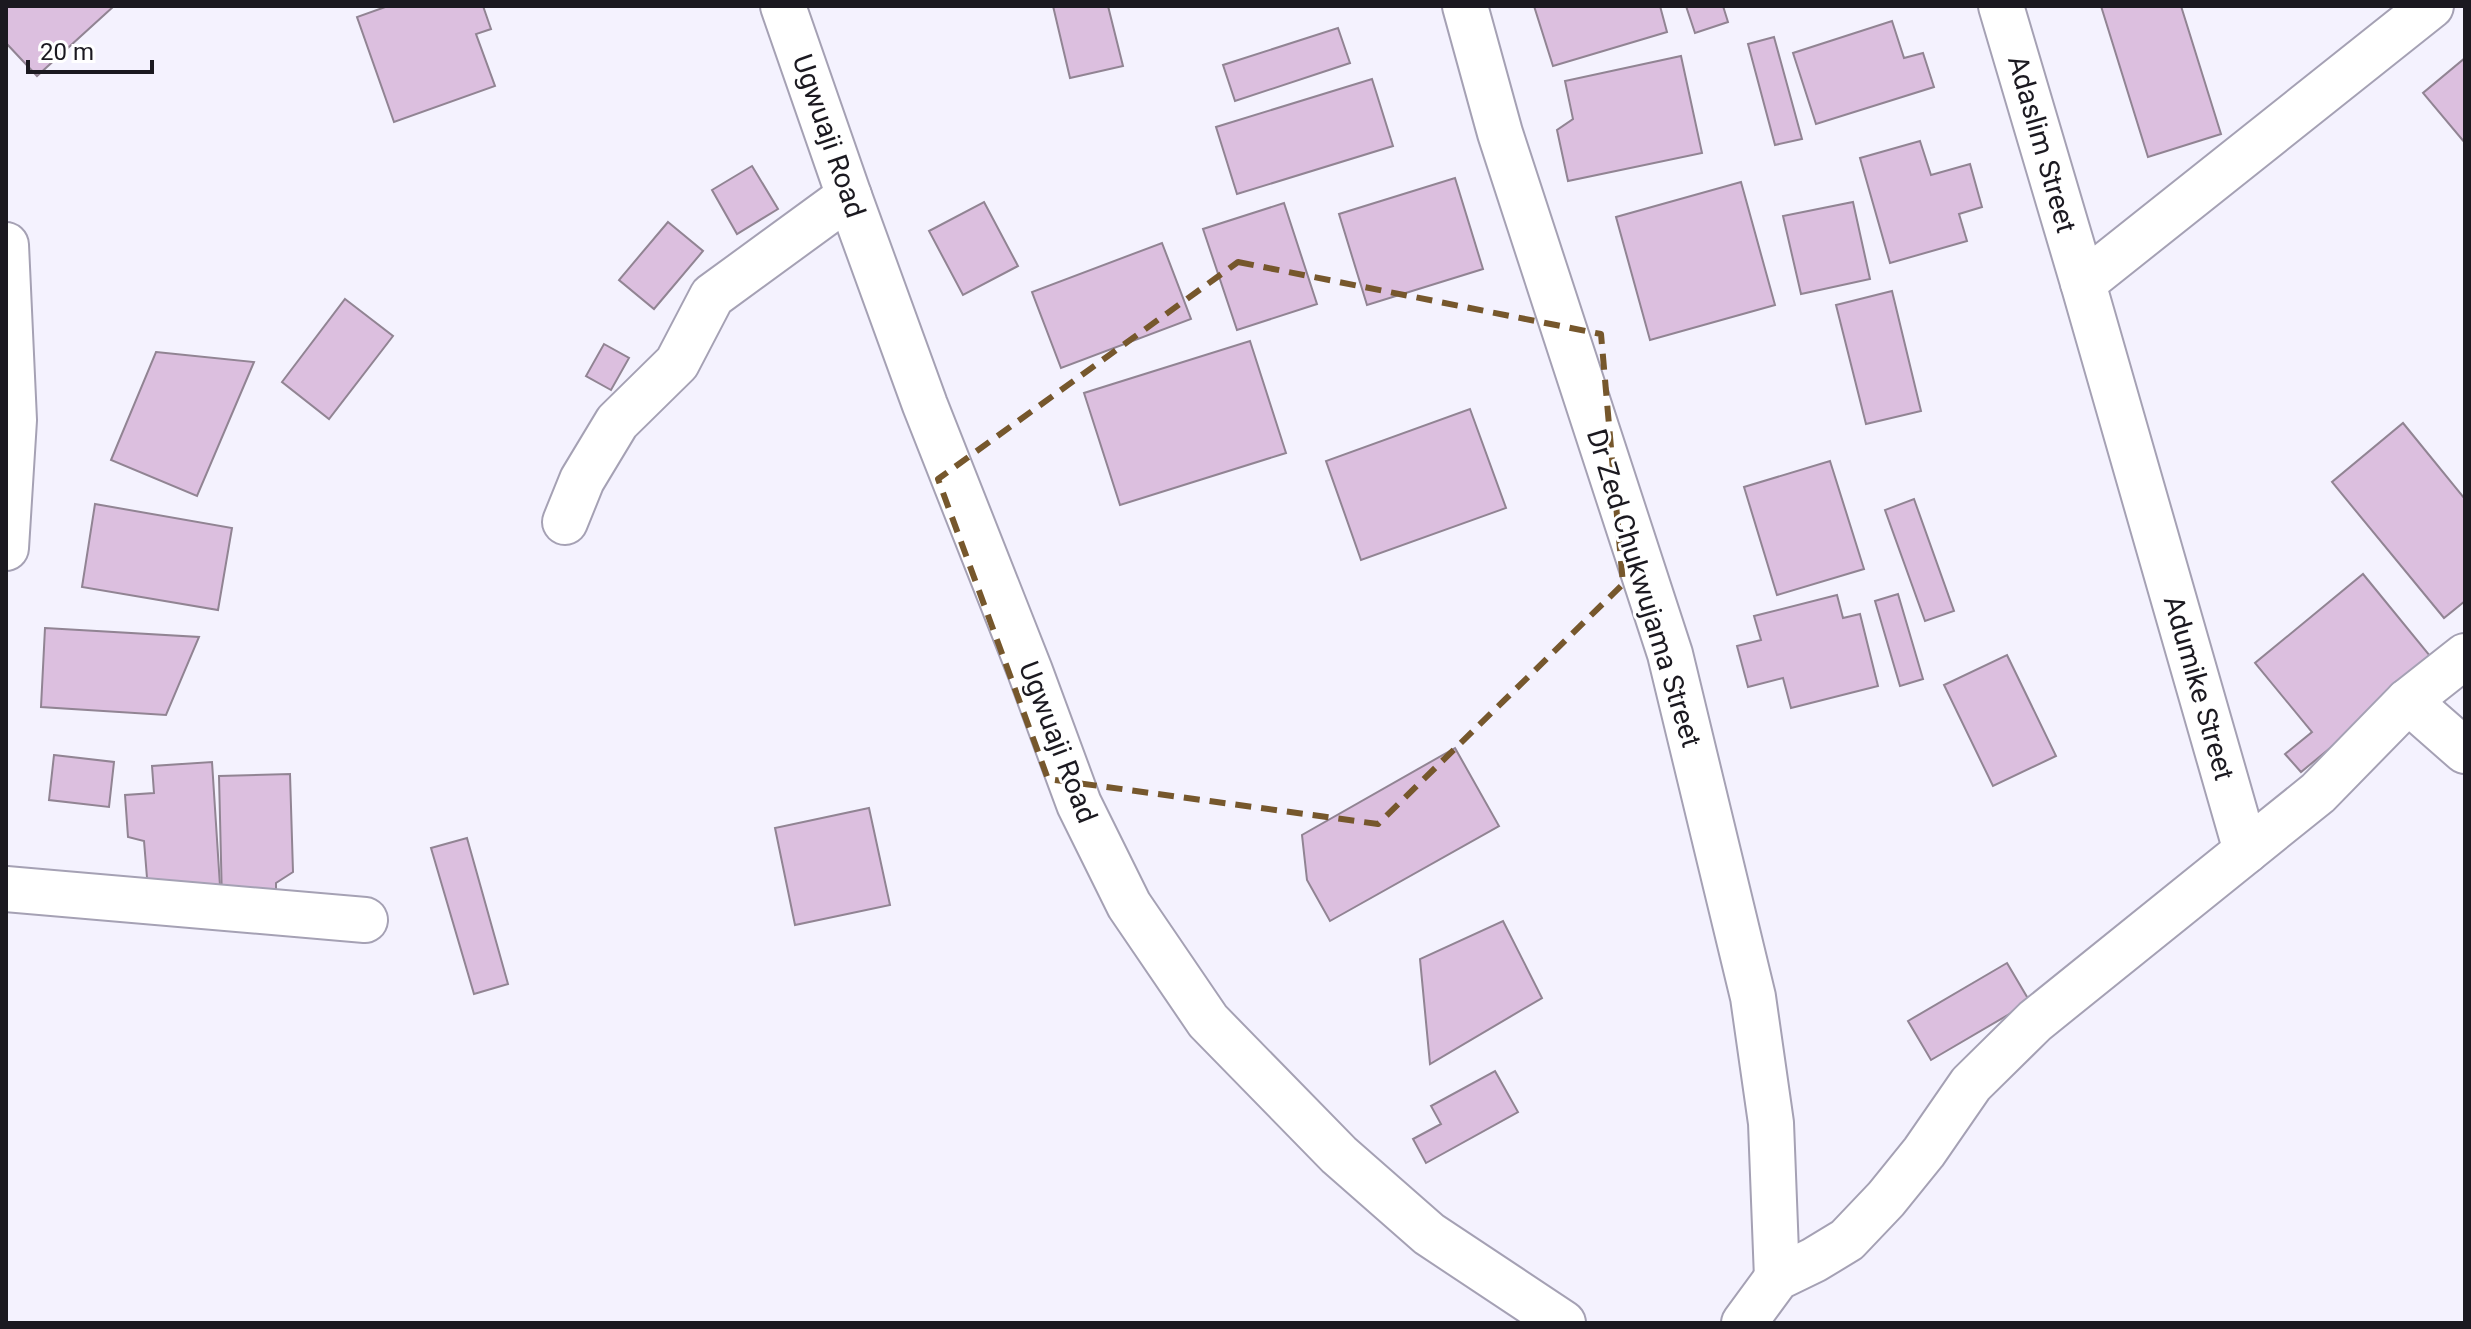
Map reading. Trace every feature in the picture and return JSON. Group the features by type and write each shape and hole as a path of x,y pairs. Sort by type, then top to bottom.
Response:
{"street":[{"name":"Ugwuaji Road","path":"783,6 925,405 1079,804 1129,905 1208,1021 1339,1155 1429,1234 1558,1322"},
{"name":"Dr Zed Chukwujama Street","path":"1465,6 1500,133 1670,654 1753,997 1771,1123 1777,1278"},
{"name":"Adaslim Street","path":"2001,6 2083,283"},
{"path":"2083,283 2431,6"},
{"path":"565,522 582,480 617,422 677,363 712,296 849,196"},
{"path":"6,245 14,420 6,548"},
{"name":"Adumike Street","path":"2083,283 2246,851"},
{"path":"1744,1323 1777,1278 1847,1240 1924,1152 1971,1084 2035,1021 2318,793 2408,701 2465,656"},
{"path":"2408,701 2465,751"},
{"path":"6,889 365,920"}],"highlighted area":[{"path":"1238,262 1601,334 1623,584 1378,824 1048,779 938,479"}],"building":[{"path":"6,6 114,6 37,76 6,43"},
{"path":"388,6 483,6 491,29 476,34 495,86 394,122 357,17"},
{"path":"1053,6 1108,6 1123,66 1070,78"},
{"path":"1534,6 1660,6 1667,32 1553,66"},
{"path":"1686,6 1723,6 1728,22 1695,33"},
{"path":"2101,6 2181,6 2221,134 2148,157"},
{"path":"1892,21 1904,58 1923,53 1934,87 1816,124 1793,53"},
{"path":"1338,28 1350,63 1235,101 1223,65"},
{"path":"1774,37 1802,139 1775,145 1748,44"},
{"path":"1681,56 1702,153 1568,181 1557,130 1573,119 1565,81"},
{"path":"2465,58 2465,143 2423,93"},
{"path":"1372,79 1393,146 1237,194 1216,127"},
{"path":"1920,141 1931,175 1970,164 1982,207 1959,214 1967,241 1890,263 1860,158"},
{"path":"752,166 778,209 737,234 712,190"},
{"path":"1455,178 1483,269 1367,305 1339,214"},
{"path":"1741,182 1775,305 1650,340 1616,217"},
{"path":"984,202 1018,266 963,295 929,231"},
{"path":"1853,202 1870,279 1801,294 1783,216"},
{"path":"1284,203 1317,304 1237,330 1203,229"},
{"path":"668,222 703,251 654,309 619,280"},
{"path":"1162,243 1191,319 1061,368 1032,292"},
{"path":"1892,291 1921,411 1866,424 1836,305"},
{"path":"345,299 393,336 329,419 282,382"},
{"path":"1250,341 1286,453 1120,505 1084,393"},
{"path":"604,344 629,358 611,390 586,376"},
{"path":"156,352 254,362 197,496 111,460"},
{"path":"1470,409 1506,508 1361,560 1326,461"},
{"path":"2403,423 2465,499 2465,601 2444,618 2332,482"},
{"path":"1830,461 1864,569 1777,595 1744,487"},
{"path":"1914,499 1954,611 1925,621 1885,510"},
{"path":"95,504 232,528 218,610 82,587"},
{"path":"2363,574 2435,662 2301,772 2285,754 2312,732 2255,663"},
{"path":"1898,594 1923,679 1900,686 1875,601"},
{"path":"1837,595 1843,618 1860,614 1878,686 1791,708 1783,678 1748,687 1737,646 1761,640 1754,616"},
{"path":"45,628 199,637 166,715 41,707"},
{"path":"2007,655 2056,756 1993,786 1944,685"},
{"path":"1455,748 1499,826 1330,921 1307,880 1302,835"},
{"path":"54,755 114,762 109,807 49,800"},
{"path":"212,762 220,886 148,890 144,841 128,837 125,795 154,793 152,766"},
{"path":"290,774 293,872 276,883 276,900 222,901 219,776"},
{"path":"869,808 890,905 795,925 775,828"},
{"path":"467,838 508,984 474,994 431,848"},
{"path":"1503,921 1542,998 1430,1064 1420,959"},
{"path":"2007,963 2030,1002 1931,1060 1908,1021"},
{"path":"1495,1071 1518,1112 1426,1163 1413,1139 1441,1124 1431,1106"}]}
